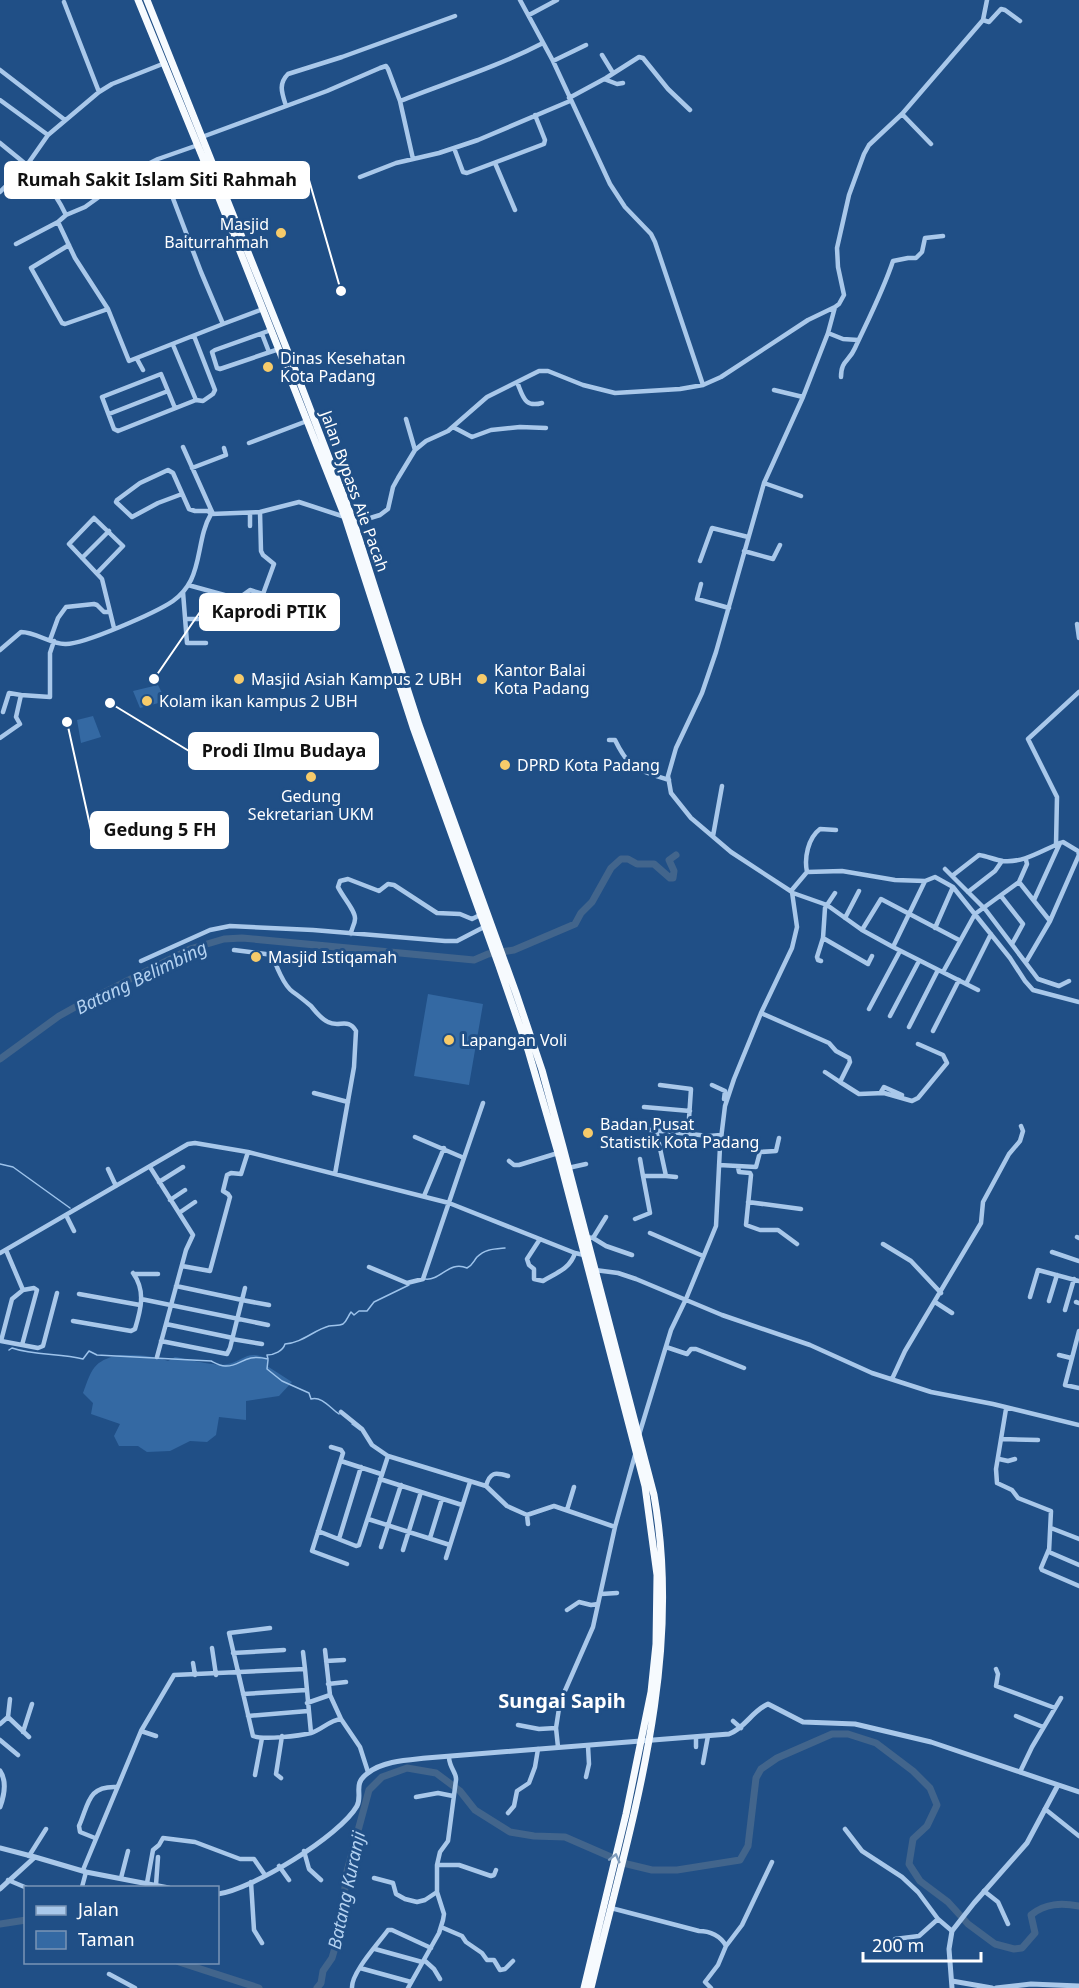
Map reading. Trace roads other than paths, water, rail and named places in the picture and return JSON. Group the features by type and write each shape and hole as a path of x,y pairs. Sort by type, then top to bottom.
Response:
{"highway":[{"path":"138,0 221,196 307,421 333,477 345,517 363,560 413,727 480,915 507,967 542,1070 568,1168 567,1177 584,1255 637,1450 644,1463"},
{"name":"Jalan Bypass Aie Pacah","path":"147,0 202,137 221,196 333,477 354,523 363,560 487,930"},
{"path":"487,930 528,1050 558,1153 590,1237 595,1270 639,1435 660,1536 664,1590 661,1654 628,1842 591,1988"},
{"path":"584,1988 619,1840 646,1740"}],"street":[{"path":"520,0 553,61 569,100 610,184 625,207 651,234 655,242 703,385"},
{"path":"529,15 556,0"},
{"path":"354,523 380,515 388,509 393,487 415,450 431,438 453,427 487,397 516,382 545,370 583,385 615,393 680,389 703,385 721,378 808,320 839,304 844,295 838,267 837,248 855,178 869,146 902,114 983,20 987,0"},
{"path":"64,2 99,92"},
{"path":"983,20 989,22 1000,9 1020,21"},
{"path":"286,105 281,92 282,84 288,74 455,16"},
{"path":"400,101 442,84 480,73 543,44"},
{"path":"553,61 586,45"},
{"path":"602,55 613,73"},
{"path":"360,177 396,163 454,148 535,115 569,100 637,57 641,57 690,110"},
{"path":"0,192 27,165 48,135 99,92 112,84 165,63"},
{"path":"202,137 386,66 400,101 413,159"},
{"path":"0,70 65,120"},
{"path":"604,79 617,84 623,83"},
{"path":"0,100 48,135"},
{"path":"902,114 931,144"},
{"path":"454,148 465,173 545,143 535,115"},
{"path":"0,143 50,186 66,215"},
{"path":"16,244 58,222 66,215 85,207 138,169 158,159 198,145"},
{"path":"158,159 223,324"},
{"path":"495,163 515,210"},
{"path":"194,184 212,178"},
{"path":"58,222 69,246 108,309 128,360 137,359 263,309"},
{"path":"842,377 842,366 853,353 892,261 916,258 922,252 925,238 943,236"},
{"path":"69,246 31,268 62,324 108,309"},
{"path":"834,307 828,333 803,398 764,483 704,688 671,763 670,789 683,809 713,836 739,858 780,885 827,905 862,930 978,990"},
{"path":"271,330 212,352 217,368 279,349"},
{"path":"828,333 843,339 858,340"},
{"path":"262,334 269,352"},
{"path":"175,408 160,374 102,397 114,429 118,431 196,400 203,401 215,390 194,336"},
{"path":"173,345 196,400"},
{"path":"137,359 143,370"},
{"path":"516,382 528,403 532,405 542,403"},
{"path":"774,390 803,398"},
{"path":"110,414 168,391"},
{"path":"406,419 415,450"},
{"path":"249,443 307,421"},
{"path":"453,427 472,437 490,430 520,427 546,428"},
{"path":"0,650 21,632 68,644 114,628 165,606 183,592 194,569 212,514 183,447"},
{"path":"192,468 226,455 224,448"},
{"path":"182,494 158,503 132,517 116,502 140,483 168,470 173,473 189,509 195,512 250,513 299,502 345,517"},
{"path":"764,483 801,496"},
{"path":"188,585 228,596 243,595 250,590 263,594 274,562 262,553 260,512"},
{"path":"250,513 250,526"},
{"path":"97,573 123,546 94,518 69,545 102,579 114,628"},
{"path":"700,561 712,528 748,537"},
{"path":"82,558 109,531"},
{"path":"204,533 211,536"},
{"path":"744,551 773,559 780,545"},
{"path":"701,584 697,599 729,608"},
{"path":"183,592 187,643 206,643"},
{"path":"241,613 243,595"},
{"path":"3,712 9,693 50,697 52,640 58,618 66,608 94,604 104,612 110,612"},
{"path":"185,619 205,619 226,624"},
{"path":"1077,624 1079,638"},
{"path":"1034,900 1058,844 1057,796 1028,739 1079,692"},
{"path":"0,738 20,724 16,717 21,695"},
{"path":"609,740 615,740 629,764 669,780"},
{"path":"713,836 722,786"},
{"path":"558,1747 556,1728 560,1702 589,1638 639,1435 674,1323 717,1221 721,1135 727,1099 761,1013 792,948 797,918 792,892 807,872 807,853 814,834 820,829 836,830"},
{"path":"952,876 979,855 1002,861 1026,860 1036,853 1063,842 1076,849 1079,855 1050,921 1026,962"},
{"path":"909,1028 940,971 980,911 1019,882 1027,864 1026,860"},
{"path":"968,892 995,871 1002,861"},
{"path":"945,868 968,892 991,934 1033,990 1079,1002"},
{"path":"807,872 842,871 895,880 925,881 935,878 953,887 980,911 1012,944 1038,979 1059,986 1069,981"},
{"path":"351,934 356,916 338,887 343,879 379,891 388,884 394,885 440,914 460,914 472,919 480,915"},
{"path":"894,947 925,881"},
{"path":"1019,882 1050,921"},
{"path":"778,892 780,885"},
{"path":"935,928 953,887"},
{"path":"845,918 859,891"},
{"path":"821,962 817,957 823,938 824,910 835,893"},
{"path":"1001,896 1023,924 1012,944"},
{"path":"862,930 880,899 960,940"},
{"path":"141,961 210,930 230,926 445,941 457,941 487,930"},
{"path":"966,984 991,934"},
{"path":"823,938 868,964"},
{"path":"234,950 273,955 274,963 291,990 323,1019 332,1024 347,1022 353,1026 356,1034 354,1067 335,1174"},
{"path":"869,1009 900,951"},
{"path":"865,970 872,956"},
{"path":"890,1016 919,961"},
{"path":"933,1031 958,980"},
{"path":"761,1013 829,1043 836,1051 848,1057 849,1062 840,1082"},
{"path":"825,1072 859,1094 881,1092 912,1101 918,1098 946,1065 947,1060 943,1055 918,1044"},
{"path":"919,1084 927,1087"},
{"path":"660,1085 690,1088 688,1133"},
{"path":"712,1085 725,1091 724,1099 727,1099"},
{"path":"881,1092 884,1087 902,1095"},
{"path":"314,1093 348,1102"},
{"path":"369,1267 407,1283 423,1279 483,1103"},
{"path":"644,1107 690,1112"},
{"path":"892,1379 905,1351 981,1223 984,1202 1009,1154 1020,1141 1023,1131 1021,1126"},
{"path":"641,1129 709,1136 721,1135"},
{"path":"656,1130 666,1176"},
{"path":"415,1137 464,1158"},
{"path":"719,1165 756,1167 760,1152 776,1151 779,1138"},
{"path":"0,1253 192,1143 248,1152 449,1203 584,1255"},
{"path":"424,1196 444,1148"},
{"path":"182,1266 210,1270 230,1197 223,1191 227,1175 241,1174 248,1152"},
{"path":"508,1161 519,1165 558,1153"},
{"path":"635,1219 650,1213 640,1159"},
{"path":"568,1168 586,1164"},
{"path":"150,1167 193,1235 176,1286 157,1357"},
{"path":"159,1182 183,1167"},
{"path":"738,1167 739,1172 751,1175 746,1225 760,1230 778,1230 797,1244"},
{"path":"108,1169 116,1186"},
{"path":"644,1176 676,1177"},
{"path":"170,1200 186,1190"},
{"path":"179,1213 195,1202"},
{"path":"748,1202 801,1209"},
{"path":"66,1215 74,1231"},
{"path":"606,1217 590,1237 606,1246 632,1255"},
{"path":"650,1233 703,1256"},
{"path":"540,1239 528,1259 529,1265 534,1269 534,1279 543,1281 556,1274 571,1262 575,1253"},
{"path":"883,1244 910,1262 941,1293"},
{"path":"6,1250 23,1290"},
{"path":"1052,1252 1079,1261"},
{"path":"595,1270 618,1273 722,1315 810,1345 872,1373 931,1392 1079,1425"},
{"path":"1030,1297 1038,1270 1076,1280 1065,1310"},
{"path":"73,1321 133,1330 141,1302 140,1284 133,1274 158,1274"},
{"path":"140,1284 147,1274"},
{"path":"1049,1301 1057,1275"},
{"path":"176,1286 269,1305"},
{"path":"22,1345 37,1290 34,1288 23,1290 12,1299 1,1341 22,1345 38,1348 43,1346 57,1293"},
{"path":"162,1341 227,1354 245,1288"},
{"path":"79,1294 171,1305 268,1325"},
{"path":"935,1302 952,1313"},
{"path":"166,1324 261,1344"},
{"path":"1079,1331 1065,1384 1079,1388"},
{"path":"666,1347 687,1354 696,1348 744,1368"},
{"path":"1059,1355 1071,1358"},
{"path":"1006,1409 996,1469 997,1484 1012,1490 1018,1498 1051,1511 1049,1549 1041,1568 1079,1586"},
{"path":"340,1412 362,1429 372,1445 388,1456 486,1486 507,1506 527,1515 549,1507 566,1510 615,1527"},
{"path":"1002,1438 1038,1440"},
{"path":"330,1448 342,1451 341,1461 312,1551 347,1564"},
{"path":"318,1531 358,1545 388,1456"},
{"path":"999,1459 1008,1461 1015,1459"},
{"path":"341,1461 361,1467 401,1485 462,1505"},
{"path":"339,1539 361,1467"},
{"path":"451,1476 454,1468"},
{"path":"486,1486 488,1477 492,1473 508,1476"},
{"path":"446,1558 470,1482"},
{"path":"381,1547 401,1485"},
{"path":"565,1517 574,1487"},
{"path":"403,1550 421,1492"},
{"path":"430,1538 442,1499"},
{"path":"527,1515 528,1524"},
{"path":"368,1519 450,1545"},
{"path":"1051,1528 1079,1539"},
{"path":"1049,1549 1050,1553 1079,1565"},
{"path":"601,1594 617,1593"},
{"path":"567,1610 579,1602 598,1604"},
{"path":"270,1628 230,1631 229,1634 253,1736 262,1738 311,1733 341,1719"},
{"path":"212,1648 216,1675"},
{"path":"233,1653 284,1650"},
{"path":"325,1650 330,1695 341,1719 360,1747 368,1772"},
{"path":"303,1652 311,1733"},
{"path":"326,1661 344,1660"},
{"path":"193,1663 195,1675"},
{"path":"82,1886 95,1838 116,1788 141,1731 174,1676 305,1669"},
{"path":"996,1669 998,1674 996,1686 1055,1708"},
{"path":"328,1684 346,1682"},
{"path":"243,1694 306,1690"},
{"path":"307,1703 330,1695"},
{"path":"1020,1772 1061,1698"},
{"path":"0,1724 8,1717 10,1699"},
{"path":"23,1732 32,1704"},
{"path":"219,1894 226,1893 265,1875 324,1840 348,1818 358,1804 360,1781 368,1772 406,1760 729,1734 741,1728 760,1708 771,1705 803,1722 855,1724 931,1742 1079,1792"},
{"path":"248,1716 308,1711"},
{"path":"1016,1716 1043,1727"},
{"path":"8,1717 29,1737"},
{"path":"733,1721 741,1728"},
{"path":"518,1725 539,1729 556,1728"},
{"path":"141,1731 156,1736"},
{"path":"280,1778 276,1774 282,1736"},
{"path":"703,1763 708,1736"},
{"path":"696,1737 696,1748"},
{"path":"255,1775 262,1738"},
{"path":"0,1740 18,1755"},
{"path":"586,1777 589,1764 588,1746"},
{"path":"508,1813 513,1808 517,1791 527,1785 530,1780 538,1749"},
{"path":"408,1988 431,1948 441,1927 444,1914 437,1892 437,1865 440,1852 448,1841 456,1780 456,1775 450,1768 449,1758"},
{"path":"0,1771 4,1782 0,1807"},
{"path":"952,1988 950,1949 952,1931 957,1922 1027,1843 1058,1785"},
{"path":"95,1838 80,1832 79,1826 95,1791 100,1788 116,1788"},
{"path":"417,1797 438,1792 453,1795"},
{"path":"1046,1809 1079,1836"},
{"path":"0,1889 32,1856 46,1829"},
{"path":"845,1829 862,1851 902,1878 918,1892 938,1919 952,1931"},
{"path":"147,1883 153,1850 163,1838 195,1842 240,1859 254,1859 265,1875"},
{"path":"0,1848 85,1871 162,1886"},
{"path":"121,1878 128,1851"},
{"path":"304,1851 309,1869 321,1880"},
{"path":"156,1885 158,1857"},
{"path":"711,1988 705,1982 718,1965 726,1946 742,1925 772,1862"},
{"path":"437,1865 459,1865 491,1876 496,1870"},
{"path":"279,1866 289,1880"},
{"path":"374,1878 393,1883 396,1894 417,1902 437,1892"},
{"path":"8,1880 24,1886"},
{"path":"251,1882 254,1930 262,1943"},
{"path":"984,1891 998,1902 1008,1924"},
{"path":"611,1908 699,1931 708,1931 726,1946"},
{"path":"895,1939 919,1936 938,1919"},
{"path":"441,1927 462,1936 487,1960 494,1960 500,1970 505,1969 513,1961"},
{"path":"352,1988 352,1983 360,1968 388,1930 431,1948"},
{"path":"375,1949 423,1961 434,1969 440,1979"},
{"path":"360,1968 411,1982"},
{"path":"109,1974 135,1988"},
{"path":"952,1981 994,1988 1030,1984 1079,1986"}],"waterway":[{"name":"Batang Belimbing","path":"0,1059 59,1016 190,949 224,939 242,938 474,960 488,954 514,950 575,924 581,913 592,902 611,868 621,859 628,859 637,864 654,864 673,878 674,871 669,860 676,855"},
{"path":"0,1164 13,1167 70,1208"},
{"path":"425,1279 436,1277 450,1268 461,1266 467,1268 483,1252 505,1248"},
{"path":"9,1350 12,1348 83,1359 89,1351 97,1355 211,1361 221,1366 230,1366 253,1358 268,1359 267,1355 278,1352 285,1344 329,1326 343,1324 351,1312 354,1315 359,1311 367,1311 374,1302 409,1285"},
{"path":"268,1360 267,1369 282,1381 309,1393 311,1399 319,1399 339,1414"},
{"path":"352,1424 360,1430"},
{"path":"317,1988 321,1983 323,1971 332,1958 342,1924 346,1875 369,1790 382,1777 407,1768 436,1773 460,1791 475,1810 510,1832 534,1836 565,1837 627,1864 652,1870 677,1870 740,1860 748,1846 756,1778 761,1769 777,1758 832,1734 848,1734 876,1743 913,1771 930,1788 937,1805 927,1826 913,1839 909,1864 920,1881 948,1902 968,1924 995,1944 1014,1949 1022,1948 1035,1933 1031,1915 1036,1911 1054,1905 1079,1906"},
{"name":"Batang Kuranji","path":"0,1924 24,1920"},
{"name":"Batang Kuranji","path":"185,1964 259,1988"}],"place":[{"name":"Masjid Baiturrahmah","path":"281,233"},
{"name":"Rumah Sakit Islam Siti Rahmah","path":"341,291"},
{"name":"Dinas Kesehatan Kota Padang","path":"268,367"},
{"name":"Kaprodi PTIK","path":"154,679"},
{"name":"Masjid Asiah Kampus 2 UBH","path":"239,679"},
{"name":"Kantor Balai Kota Padang","path":"482,679"},
{"name":"Kolam ikan kampus 2 UBH","path":"147,701"},
{"name":"Prodi Ilmu Budaya","path":"110,703"},
{"name":"Gedung 5 FH","path":"67,722"},
{"name":"DPRD Kota Padang","path":"505,765"},
{"name":"Gedung Sekretarian UKM","path":"311,777"},
{"name":"Masjid Istiqamah","path":"256,957"},
{"name":"Lapangan Voli","path":"449,1040"},
{"name":"Badan Pusat Statistik Kota Padang","path":"588,1133"}],"district":[{"name":"Sungai Sapih","path":"562,1700"}]}
